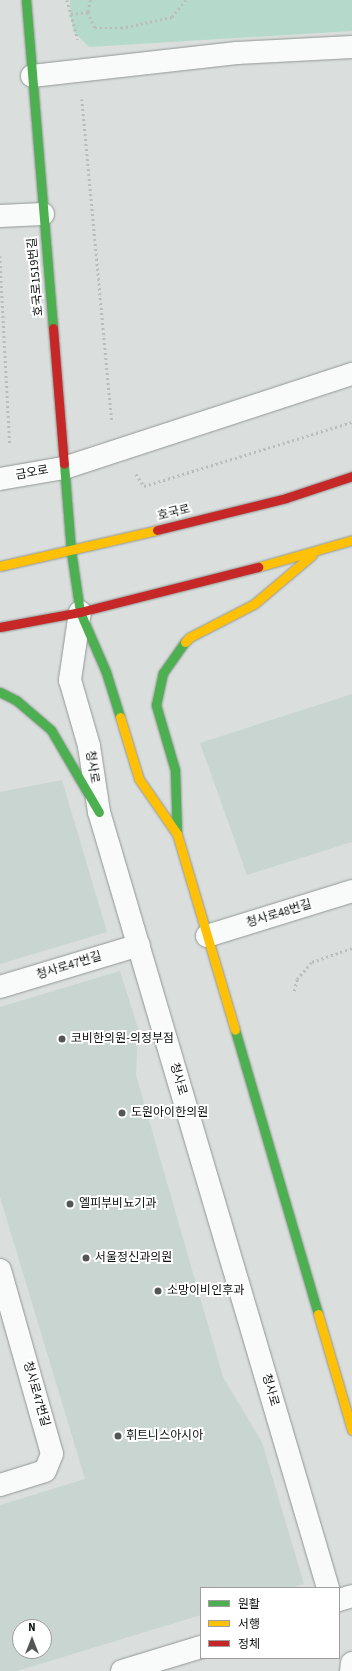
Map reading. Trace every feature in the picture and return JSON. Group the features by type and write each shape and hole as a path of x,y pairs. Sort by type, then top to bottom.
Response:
{"street":[{"name":"호국로1519번길","path":"26,0 71,552"},
{"path":"32,76 237,53 352,48"},
{"path":"0,216 43,214"},
{"name":"금오로","path":"0,479 64,468 352,374"},
{"name":"호국로","path":"0,566 71,552 286,498 352,476"},
{"path":"0,627 80,612 315,552 352,540"},
{"name":"청사로","path":"71,552 80,612 106,672 139,779 177,834 352,1430"},
{"path":"177,834 175,770 156,705 163,673 177,650 190,637 254,604 315,552"},
{"name":"청사로","path":"80,612 70,680 89,746 99,812 328,1587"},
{"path":"0,692 22,704 51,730 99,812"},
{"name":"청사로48번길","path":"207,936 352,891"},
{"name":"청사로47번길","path":"0,987 139,946"},
{"name":"청사로47번길","path":"0,1270 52,1454 45,1470 0,1485"},
{"path":"340,1600 352,1596"},
{"path":"122,1671 200,1646"},
{"path":"351,1671 352,1663"}],"path":[{"path":"67,0 78,40"},
{"path":"91,0 88,12 95,28 121,28 172,17 186,0"},
{"path":"71,14 88,12"},
{"path":"82,98 112,423"},
{"path":"0,256 10,446"},
{"path":"142,481 144,486 352,422"},
{"path":"294,991 297,979 312,962 352,948"}],"shaded area":[{"path":"352,694 352,842 247,875 200,743"},
{"path":"62,780 107,932 0,964 0,792"},
{"path":"120,971 138,1028 136,1075 223,1377 262,1442 304,1584 294,1587 200,1587 200,1615 17,1671 0,1671 0,1505 85,1479 0,1197 0,1007"}],"green space":[{"path":"70,0 352,0 352,31 89,47 74,32 70,15"}],"traffic: fast":[{"path":"26,0 53,328"},
{"path":"64,464 71,551 80,612 106,672 120,717"},
{"path":"177,834 175,770 156,705 163,673 185,642"},
{"path":"0,692 16,700 51,730 99,812"},
{"path":"235,1030 318,1314"}],"traffic: slow":[{"path":"0,566 157,530"},
{"path":"258,567 352,540"},
{"path":"185,642 190,637 254,604 312,555"},
{"path":"120,717 139,779 177,834 235,1030"},
{"path":"318,1314 352,1430"}],"traffic: jam":[{"path":"53,328 64,464"},
{"path":"157,530 286,498 352,476"},
{"path":"0,627 80,612 258,567"}],"place":[{"name":"코비한의원-의정부점","path":"62,1039"},
{"name":"도원아이한의원","path":"122,1113"},
{"name":"엘피부비뇨기과","path":"70,1204"},
{"name":"서울정신과의원","path":"86,1258"},
{"name":"소망이비인후과","path":"158,1291"},
{"name":"휘트니스아시아","path":"118,1436"}]}
